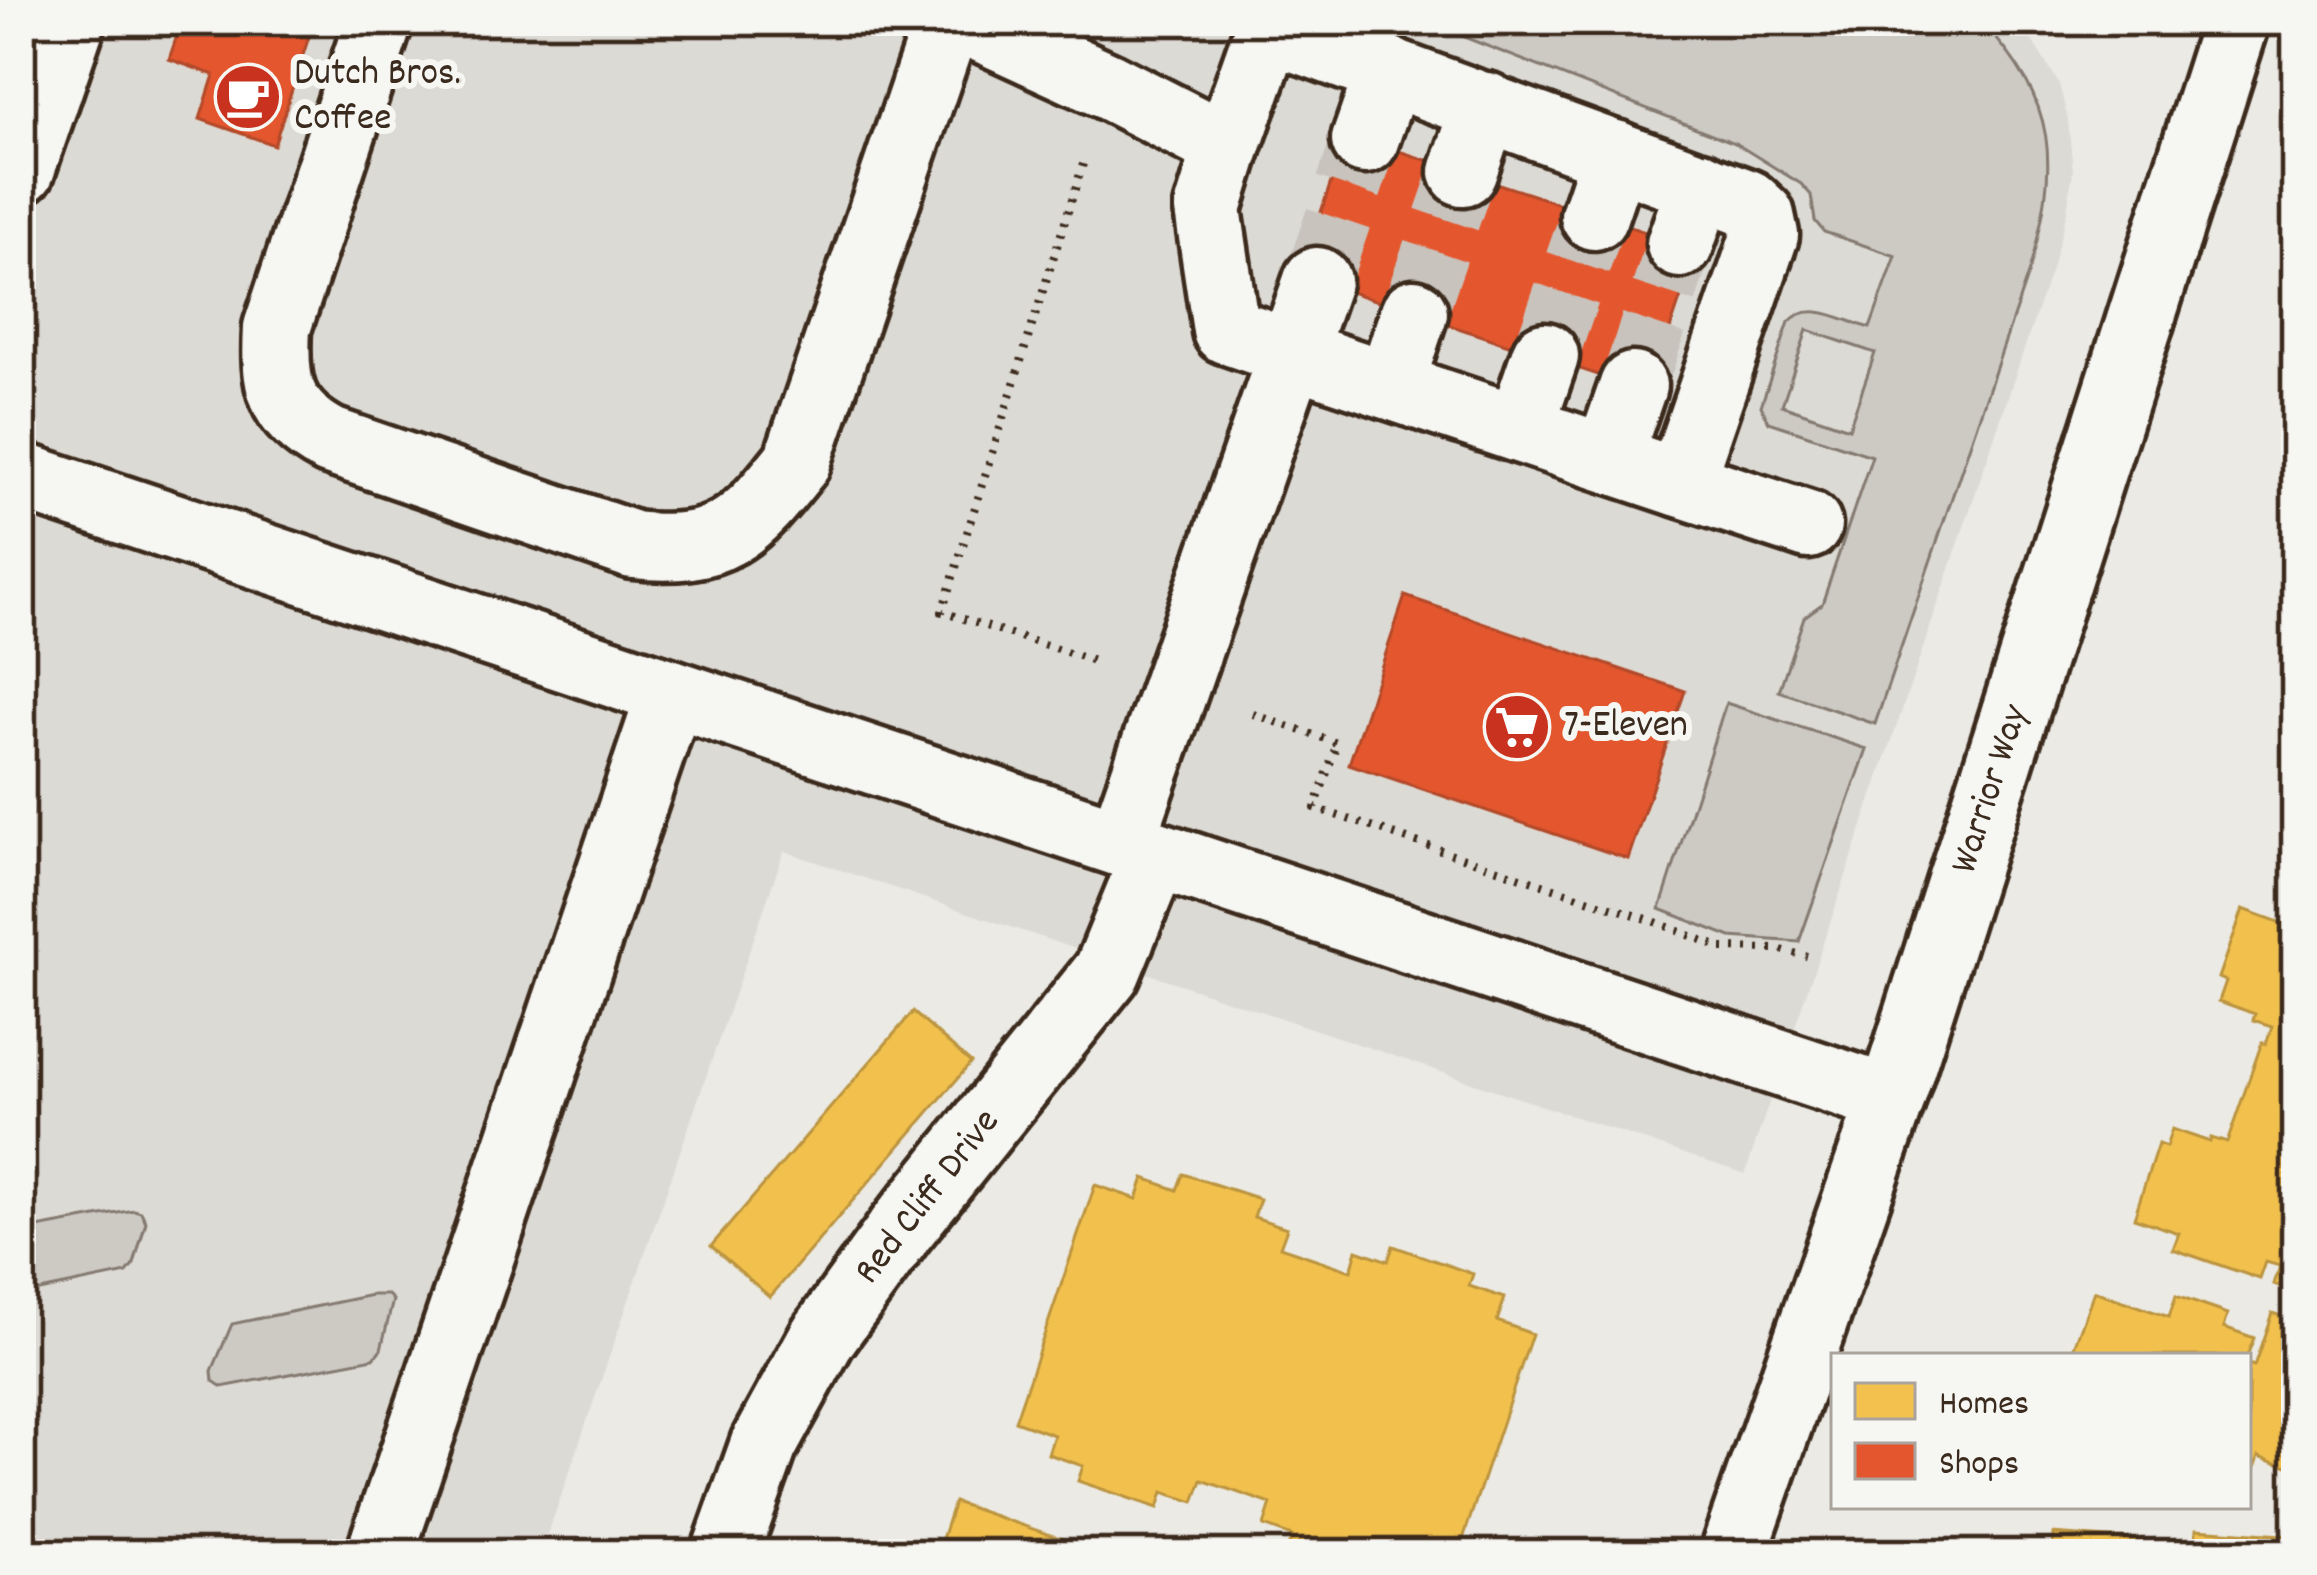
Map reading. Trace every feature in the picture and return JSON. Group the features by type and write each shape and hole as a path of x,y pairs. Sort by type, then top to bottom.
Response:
{"street":[{"path":"21,170 72,21"},
{"path":"379,21 277,328 275,366 283,398 302,426 330,441 633,545 679,550 722,536 760,509 797,463 947,21"},
{"path":"966,21 1227,146"},
{"name":"Warrior Way","path":"1733,1554 1891,1100 2236,21"},
{"path":"1680,483 1765,235 1761,216 1747,202 1690,214 1615,154 1269,28 1208,209 1226,330 1520,430 1608,458 1680,483 1808,525"},
{"path":"1365,140 1389,71"},
{"path":"1463,172 1486,106"},
{"path":"1594,215 1615,154"},
{"name":"Red Cliff Drive","path":"725,1554 764,1444 822,1338 902,1229 1107,973 1138,849 1317,281"},
{"path":"1390,385 1414,313"},
{"path":"1520,430 1546,356"},
{"path":"1608,458 1633,386"},
{"path":"21,476 1891,1100"},
{"path":"380,1554 670,693"}],"path":[{"path":"1084,163 942,612 1102,664"},
{"path":"1251,714 1337,743 1315,808 1722,948 1741,952 1777,949 1807,956"}],"shaded area":[{"path":"21,21 2020,21 2059,84 2068,120 2073,171 2067,211 1745,1174 784,851 541,1554 21,1554"},
{"path":"1423,21 1981,21 2026,80 2046,136 2046,196 2039,230 1875,724 1779,691 1804,617 1822,604 1872,456 1769,422 1761,406 1789,322 1797,315 1817,312 1870,328 1896,256 1824,232 1815,221 1811,195 1801,184 1735,143","holes":["1807,330 1875,353 1849,428 1782,405"]},
{"path":"1726,703 1867,749 1799,942 1731,937 1660,909"},
{"path":"134,1210 146,1222 127,1273 21,1295 21,1231"},
{"path":"388,1295 393,1300 381,1349 374,1358 222,1387 213,1381 212,1371 232,1324"}],"building: Homes":[{"path":"2243,909 2287,925 2292,910 2296,911 2296,1292 2274,1284 2280,1266 2266,1262 2260,1279 2173,1249 2179,1233 2134,1218 2158,1144 2166,1147 2172,1129 2227,1143 2262,1042 2266,1044 2272,1026 2253,1020 2255,1014 2219,1001 2226,981 2219,978"},
{"path":"913,1012 971,1063 770,1297 711,1246"},
{"path":"1183,1174 1260,1199 1254,1217 1287,1228 1280,1247 1351,1271 1357,1250 1388,1261 1393,1246 1473,1274 1469,1286 1505,1298 1497,1321 1532,1334 1458,1554 1292,1554 1286,1552 1292,1536 1264,1526 1271,1504 1202,1480 1194,1502 1163,1492 1158,1508 1078,1481 1083,1466 1048,1454 1054,1435 1015,1421 1095,1185 1137,1199 1144,1178 1177,1190"},
{"path":"2094,1291 2169,1317 2176,1296 2228,1314 2224,1327 2254,1338 2248,1353 2072,1353"},
{"path":"2272,1313 2293,1320 2296,1313 2296,1469 2259,1456 2251,1476 2254,1366"},
{"path":"954,1502 1106,1554 937,1554"},
{"path":"2196,1529 2295,1536 2294,1554 2005,1554 2006,1546 2052,1549 2053,1534 2149,1541 2149,1548 2161,1548 2162,1542 2195,1544"}],"building: Shops":[{"name":"Dutch Bros. Coffee","path":"182,21 314,21 274,145 200,119 214,75 169,59"},
{"path":"1347,134 1697,249 1649,392 1300,275"},
{"name":"7-Eleven","path":"1405,596 1685,691 1628,859 1349,764"}],"tunnel":[{"path":"1317,281 1365,140"},
{"path":"1414,313 1463,172"},
{"path":"1545,356 1594,216"},
{"path":"1633,386 1680,244"}],"place":[{"name":"Dutch Bros. Coffee","path":"248,97"},
{"name":"7-Eleven","path":"1517,727"}]}
